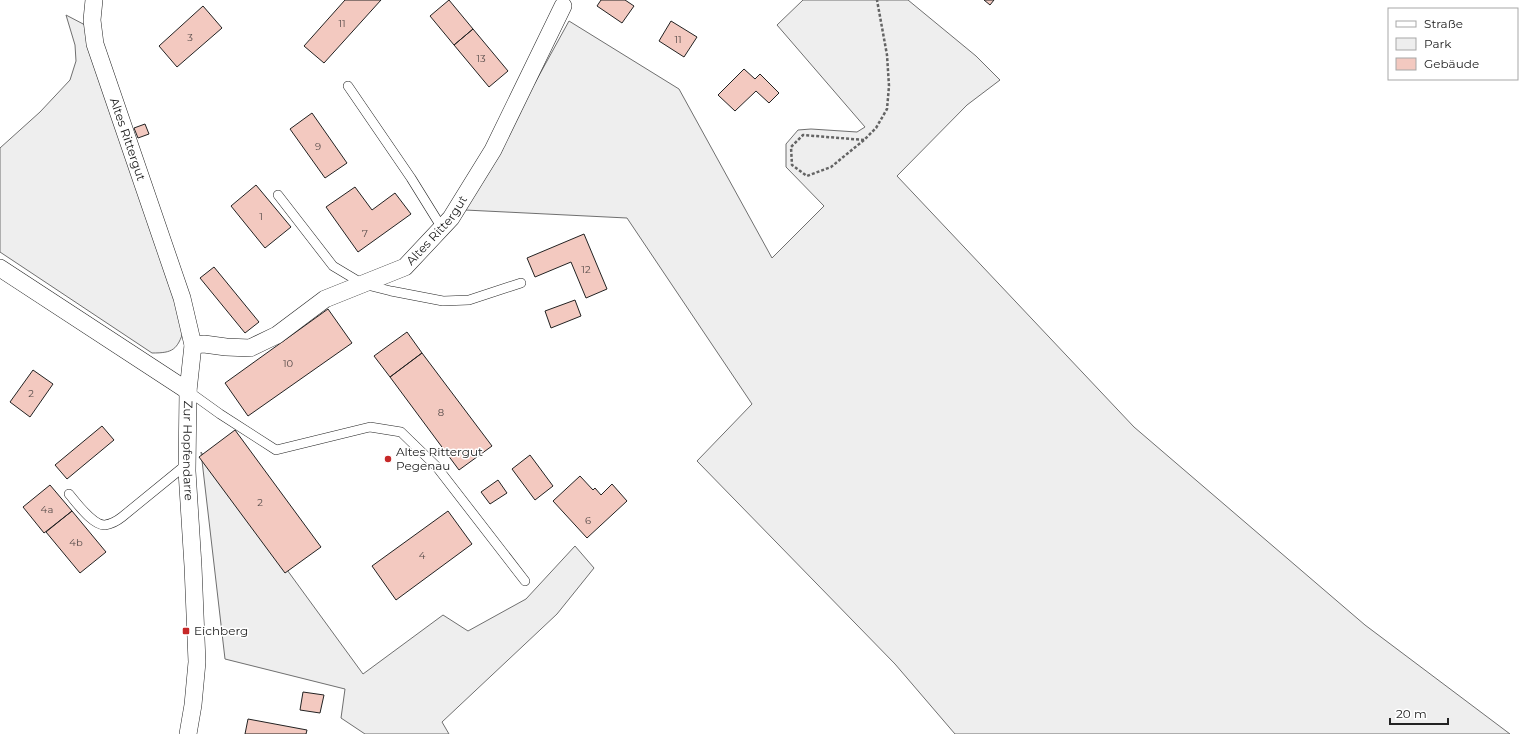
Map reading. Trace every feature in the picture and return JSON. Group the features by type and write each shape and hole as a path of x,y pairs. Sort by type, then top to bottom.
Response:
{"street":[{"name":"Altes Rittergut","path":"94,0 92,20 96,44 182,298 193,345 188,391"},
{"name":"Altes Rittergut","path":"193,345 204,344 250,348 277,335 325,299 406,267 451,218 493,150 563,6"},
{"name":"Zur Hopfendarre","path":"0,268 188,391 187,464 194,573 197,662 193,705 188,734"}],"lane":[{"path":"348,86 407,172 442,228"},
{"path":"278,195 333,266 363,284 443,301 469,300 520,283"},
{"path":"188,391 220,414 276,450 370,427 401,432 436,466 525,581"},
{"path":"69,494 93,521 103,525 113,523 187,464"}],"path":[{"path":"864,140 803,135 791,147 792,165 807,176 831,167 864,140 876,128 887,109 890,86 887,55 876,0"}],"green space":[{"path":"803,0 908,0 976,56 1000,80 967,105 897,176 1134,427 1365,625 1510,734 955,734 895,664 697,461 752,404 627,218 465,210 569,21 679,89 772,258 824,206 786,167 786,144 798,130 811,129 857,132 865,127 777,25"},
{"path":"66,15 87,26 184,330 179,342 170,351 152,353 0,252 0,148 40,112 70,80 76,61 75,45"},
{"path":"201,452 363,674 443,615 468,631 526,599 575,546 594,568 557,614 442,722 449,734 365,734 341,718 345,689 225,659"}],"building":[{"path":"345,0 381,0 324,63 304,46"},
{"path":"449,0 473,29 454,45 430,16"},
{"path":"601,0 625,0 634,6 622,23 597,6"},
{"path":"984,0 994,0 990,5"},
{"path":"203,6 222,28 177,67 159,46"},
{"path":"671,21 697,37 684,57 659,41"},
{"path":"473,29 508,71 489,87 454,45"},
{"path":"744,69 755,79 760,74 779,93 769,103 756,91 735,111 718,95"},
{"path":"312,113 347,163 325,178 290,129"},
{"path":"145,124 149,134 138,138 134,128"},
{"path":"256,185 291,227 265,248 231,206"},
{"path":"355,187 372,210 395,193 411,214 358,252 326,207"},
{"path":"584,234 607,289 586,298 571,262 535,277 527,258"},
{"path":"214,267 259,322 245,333 200,278"},
{"path":"575,300 581,316 551,328 545,311"},
{"path":"328,309 352,343 248,416 225,383"},
{"path":"407,332 422,353 390,377 374,356"},
{"path":"422,353 492,446 459,470 390,377"},
{"path":"33,370 53,384 30,417 10,402"},
{"path":"102,426 114,440 67,479 55,465"},
{"path":"235,430 321,547 285,573 199,457"},
{"path":"530,455 553,486 535,500 512,469"},
{"path":"580,476 593,490 595,488 601,495 612,484 627,501 587,538 553,501"},
{"path":"498,480 507,493 490,504 481,492"},
{"path":"50,485 72,511 44,533 23,507"},
{"path":"72,511 106,552 80,573 46,532"},
{"path":"448,511 472,544 396,600 372,566"},
{"path":"303,692 324,695 320,713 300,710"},
{"path":"248,719 307,730 306,734 245,734"}],"place":[{"name":"Altes Rittergut Pegenau","path":"388,459"},
{"name":"Eichberg","path":"186,631"}]}
